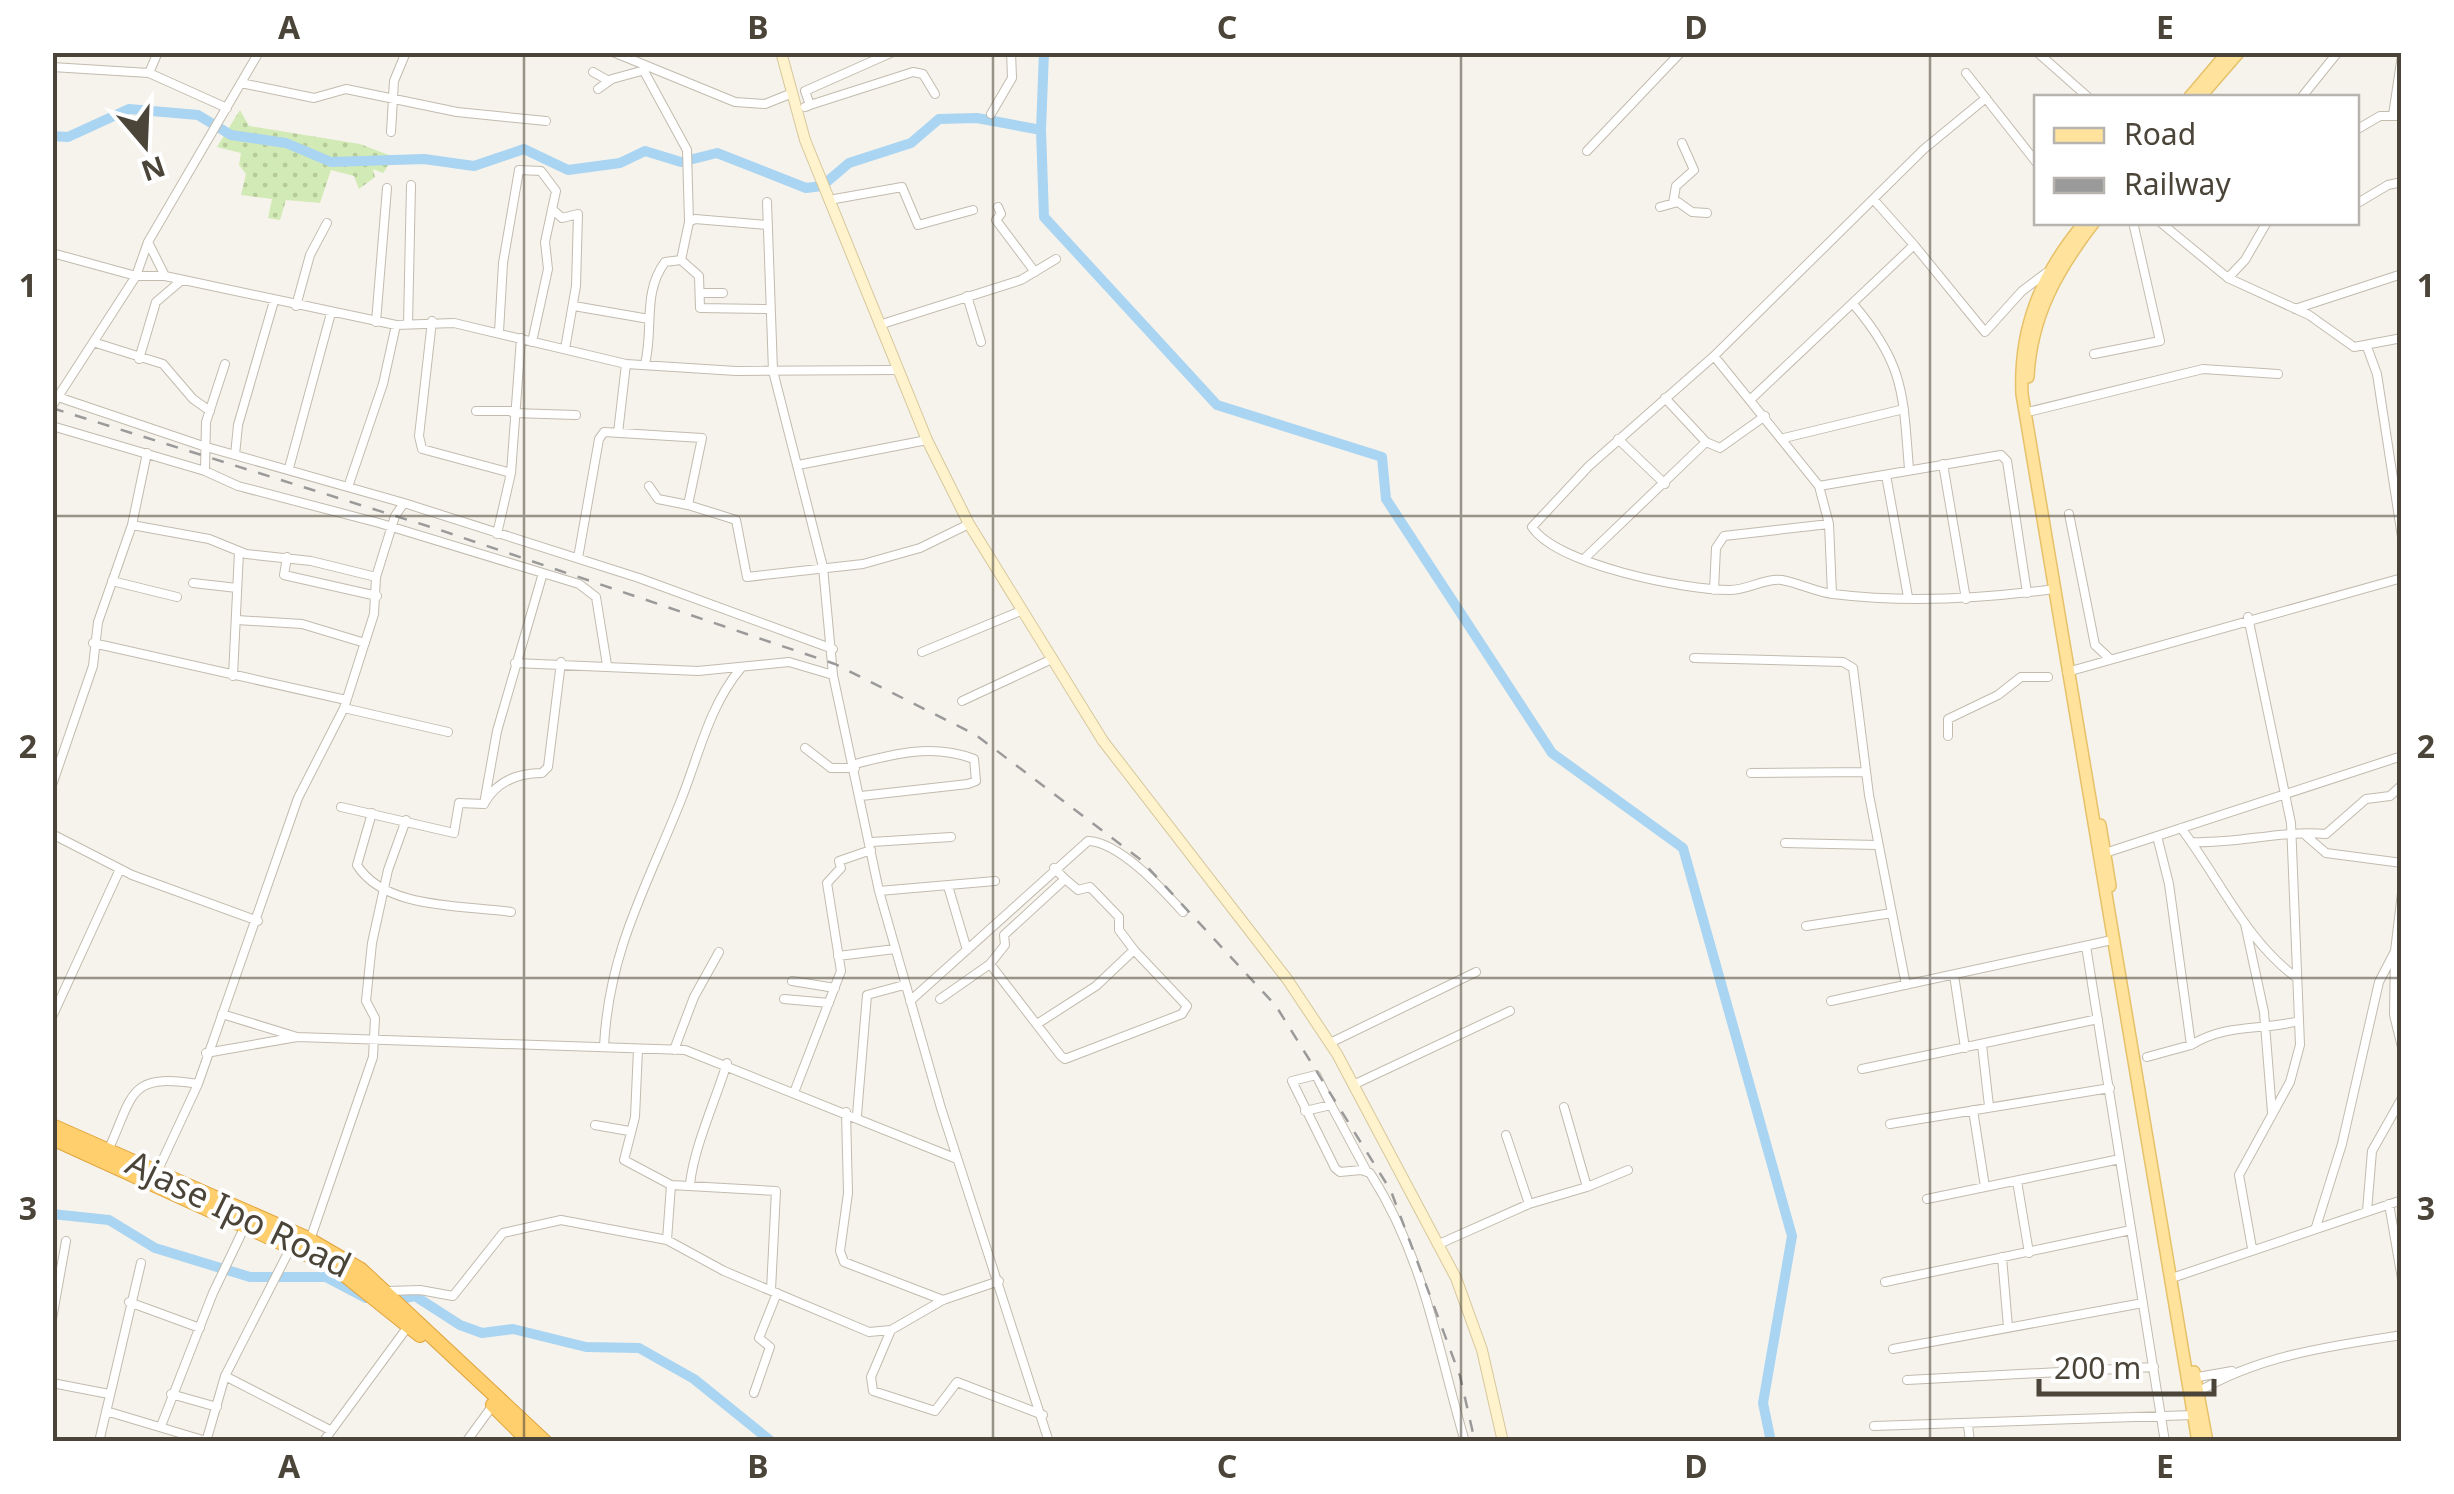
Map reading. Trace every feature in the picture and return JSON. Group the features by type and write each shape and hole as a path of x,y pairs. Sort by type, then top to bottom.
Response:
{"highway":[{"name":"Ajase Ipo Road","path":"52,1126 108,1151 123,1164 157,1172 310,1240 389,1300 517,1422 530,1442"},
{"name":"Ajase Ipo Road","path":"52,1138 123,1164 336,1267 389,1300 409,1325 493,1405 545,1442"}],"main road":[{"path":"2192,95 2228,52"},
{"path":"2202,95 2239,52"},
{"path":"2084,225 2052,266 2028,324 2021,372 2054,589 2104,853 2175,1277 2198,1442"},
{"path":"2092,225 2056,277 2038,318 2029,363 2032,411 2112,940 2175,1277"},
{"path":"2191,1378 2198,1392 2207,1442"}],"street":[{"path":"149,73 158,52"},
{"path":"52,406 136,276 148,242 259,52"},
{"path":"390,132 394,81 406,52"},
{"path":"614,52 646,69 734,102 765,104 790,94"},
{"path":"782,52 790,94 821,180 927,440 969,524 1103,741 1287,979 1330,1043 1439,1244 1482,1350 1503,1442"},
{"path":"810,106 806,91 893,52"},
{"path":"991,114 1012,78 1011,52"},
{"path":"1587,150 1682,52"},
{"path":"2036,52 2086,95"},
{"path":"2303,95 2338,52"},
{"path":"2359,128 2380,116 2397,115 2402,55"},
{"path":"52,67 149,73 226,108"},
{"path":"598,90 609,81 646,69"},
{"path":"646,69 687,150 689,222 681,260"},
{"path":"593,72 609,81"},
{"path":"796,111 913,72 923,74 934,94"},
{"path":"1966,73 2034,159"},
{"path":"241,83 314,98 346,89 458,112 546,122"},
{"path":"1986,98 1924,149 1714,356 1618,439 1532,524 1533,531 1550,542 1649,582 1736,590 1778,580 1832,594 1966,599 2054,589"},
{"path":"1672,203 1676,186 1694,170 1682,143"},
{"path":"499,332 503,263 519,170 541,170 554,186 545,248 548,269 532,342"},
{"path":"2359,202 2379,189 2402,182"},
{"path":"408,324 411,186"},
{"path":"828,196 902,187 918,224 973,210"},
{"path":"376,322 388,188"},
{"path":"1874,200 1985,332 2052,266"},
{"path":"767,202 773,371 823,567 833,676 879,892 957,1159 1049,1442"},
{"path":"1660,207 1672,203 1708,213"},
{"path":"998,207 1002,214 996,220 1035,272"},
{"path":"552,209 562,218 578,214 574,306 565,349"},
{"path":"689,222 695,218 767,225"},
{"path":"296,306 310,255 327,223"},
{"path":"2094,354 2160,340 2133,225"},
{"path":"2165,225 2228,278 2294,310 2347,343 2367,347 2402,338"},
{"path":"2176,232 2181,225"},
{"path":"2228,278 2245,260 2265,225"},
{"path":"148,242 165,276"},
{"path":"1750,400 1914,246"},
{"path":"52,252 136,276 165,276 376,322 396,325 432,321 499,332 626,364 773,371 898,370"},
{"path":"879,324 1035,272 1056,259"},
{"path":"645,364 651,338 654,278 665,262 681,260 699,276 699,306 704,310 768,309"},
{"path":"2294,310 2402,274"},
{"path":"139,359 156,302 182,280"},
{"path":"700,293 723,293"},
{"path":"967,296 980,342"},
{"path":"235,455 238,426 274,301"},
{"path":"1854,305 1883,339 1898,369 1909,469"},
{"path":"574,306 649,320"},
{"path":"289,468 331,313"},
{"path":"432,321 419,436 422,448 510,473"},
{"path":"348,487 383,384 396,325"},
{"path":"498,534 510,473 521,338"},
{"path":"96,343 171,370 192,399 210,411"},
{"path":"2367,347 2377,374 2402,536"},
{"path":"1714,356 1819,486 1829,524 1832,594"},
{"path":"205,472 203,446 225,364"},
{"path":"618,432 626,364"},
{"path":"2032,411 2195,370 2278,374"},
{"path":"57,393 203,446 289,468 578,558 833,649"},
{"path":"1665,398 1706,442 1720,448 1765,416"},
{"path":"1784,438 1904,409"},
{"path":"476,411 576,415"},
{"path":"52,426 205,472 238,486 579,584 596,597 607,664"},
{"path":"578,558 598,439 604,432 702,438 688,505"},
{"path":"1618,439 1665,484"},
{"path":"798,465 927,440"},
{"path":"1586,557 1706,442"},
{"path":"52,784 93,666 93,642 132,526 147,454"},
{"path":"1819,486 2005,457 2026,592"},
{"path":"1943,464 1966,599"},
{"path":"1886,475 1908,597"},
{"path":"649,486 658,499 736,520 747,577 900,555 969,524"},
{"path":"157,1172 198,1084 298,798 345,704 366,643 377,596 376,577 404,503"},
{"path":"2069,514 2094,645 2110,659"},
{"path":"1714,590 1716,548 1724,536 1829,524"},
{"path":"132,526 237,547 233,676"},
{"path":"239,552 287,557 376,577"},
{"path":"287,557 284,575 377,596"},
{"path":"484,804 488,767 542,574"},
{"path":"2070,671 2248,617 2402,578"},
{"path":"112,581 176,597"},
{"path":"193,583 237,588"},
{"path":"922,652 1023,610"},
{"path":"2248,617 2285,795 2297,832 2299,1021 2298,1062 2239,1175 2252,1248"},
{"path":"236,620 302,624 366,643"},
{"path":"93,642 448,732"},
{"path":"1694,658 1849,664 1878,846 1906,986"},
{"path":"962,700 1052,660"},
{"path":"484,804 493,788 522,773 542,773 548,767 560,662"},
{"path":"515,663 724,671 789,662 833,676"},
{"path":"604,1046 609,983 622,942 729,682 741,668"},
{"path":"724,671 729,682"},
{"path":"1948,736 1948,719 1963,708 1989,700 2021,678 2048,677"},
{"path":"805,748 831,768 855,766 905,752 947,750 974,759 976,781 968,784 861,796"},
{"path":"2104,853 2400,756 2402,770"},
{"path":"1750,773 1866,772"},
{"path":"2192,842 2218,844 2297,832 2326,834 2366,799 2390,796 2402,786"},
{"path":"341,808 406,820 450,834 456,831 458,803 484,804"},
{"path":"372,813 357,865 382,891 511,912"},
{"path":"310,1240 375,1049 375,1018 367,992 382,891 406,820"},
{"path":"2181,828 2245,924 2275,962 2297,978"},
{"path":"2297,832 2326,854 2402,864"},
{"path":"52,834 120,869 258,921"},
{"path":"2157,836 2170,884 2191,1045"},
{"path":"795,1090 840,971 827,882 841,868 839,861 871,846 951,838"},
{"path":"910,1002 1088,841 1100,842 1150,876 1183,912"},
{"path":"1785,842 1878,846"},
{"path":"990,964 1061,1056 1070,1059 1186,1011 1184,1002 1118,930 1119,917 1090,888 1078,890 1054,868"},
{"path":"52,1017 120,869"},
{"path":"940,998 990,964 1004,945 1004,935 1065,880"},
{"path":"879,892 995,881"},
{"path":"948,886 967,950"},
{"path":"2402,893 2395,951 2394,1015 2402,1047"},
{"path":"1806,926 1892,913"},
{"path":"2245,924 2264,1030 2273,1114"},
{"path":"1832,1001 2112,940"},
{"path":"2086,946 2165,1442"},
{"path":"838,956 895,949"},
{"path":"1037,1024 1096,986 1134,950"},
{"path":"2316,1227 2342,1144 2378,982 2395,951"},
{"path":"674,1050 694,997 719,952"},
{"path":"1330,1043 1476,972"},
{"path":"1954,975 1965,1048"},
{"path":"792,981 835,988"},
{"path":"857,1115 868,995 904,985"},
{"path":"784,999 829,1004"},
{"path":"1353,1085 1510,1011"},
{"path":"222,1014 296,1037"},
{"path":"1862,1070 2098,1018"},
{"path":"2147,1057 2191,1045 2226,1028 2264,1030 2299,1021"},
{"path":"206,1053 296,1037 674,1050 727,1064 795,1090 957,1159"},
{"path":"1982,1045 1990,1106"},
{"path":"638,1049 635,1117 624,1160 671,1184 779,1194 774,1292 759,1338 770,1347 754,1392"},
{"path":"690,1184 692,1156 702,1145 727,1064"},
{"path":"1370,1174 1337,1171 1292,1081 1311,1073 1322,1083 1416,1258 1465,1442"},
{"path":"108,1151 133,1096 144,1083 160,1078 198,1084"},
{"path":"1890,1124 2110,1088"},
{"path":"2366,1211 2372,1151 2402,1098"},
{"path":"1305,1112 1331,1105"},
{"path":"1564,1108 1587,1187"},
{"path":"1973,1110 1985,1187"},
{"path":"846,1112 848,1192 840,1251 844,1262 943,1300"},
{"path":"595,1125 630,1131"},
{"path":"1506,1135 1529,1204"},
{"path":"1927,1199 2120,1160"},
{"path":"1439,1244 1529,1204 1628,1170"},
{"path":"2017,1181 2029,1253"},
{"path":"667,1240 671,1184"},
{"path":"2175,1277 2402,1200"},
{"path":"2389,1204 2402,1279"},
{"path":"389,1300 420,1290 453,1296 494,1241 515,1227 561,1220 667,1240 869,1332 891,1330 943,1300 999,1282"},
{"path":"162,1426 171,1394 246,1224"},
{"path":"1885,1282 2131,1230"},
{"path":"52,1319 66,1241"},
{"path":"106,1411 206,1441 224,1376 276,1283 292,1244"},
{"path":"2002,1258 2008,1327"},
{"path":"99,1442 141,1263"},
{"path":"129,1302 200,1328"},
{"path":"1894,1349 2143,1303"},
{"path":"323,1442 409,1325"},
{"path":"891,1330 871,1377 873,1391 934,1411 957,1382 1043,1415"},
{"path":"2191,1378 2402,1335"},
{"path":"1907,1380 2154,1367"},
{"path":"2198,1392 2237,1370"},
{"path":"224,1376 330,1430"},
{"path":"52,1383 110,1394"},
{"path":"171,1394 217,1407"},
{"path":"466,1442 493,1405"},
{"path":"1874,1426 2193,1415"},
{"path":"1968,1424 1970,1442"}],"green space":[{"path":"240,110 249,126 360,144 394,157 383,173 373,169 375,177 359,189 354,176 331,170 320,203 286,200 280,220 268,218 272,199 241,195 246,174 239,165 241,153 217,147"}],"waterway":[{"path":"1044,52 1044,217 1217,405 1382,457 1386,499 1552,753 1683,848 1792,1236 1763,1403 1771,1442"},
{"path":"52,136 68,137 129,109 198,115 231,135 286,143 331,162 424,159 474,166 524,149 568,170 620,163 645,151 681,162 717,153 806,188 822,186 849,163 911,143 939,119 977,118 1041,130"},
{"path":"52,1214 109,1220 155,1248 250,1277 326,1277 366,1298"},
{"path":"391,1301 415,1296 460,1325 482,1333 513,1329 586,1347 639,1348 694,1379 772,1442"},
{"path":"820,1442 844,1442"}],"railway":[{"path":"52,408 440,530 835,664 976,735 1141,860 1276,1006 1391,1191 1460,1376 1475,1442"}]}
